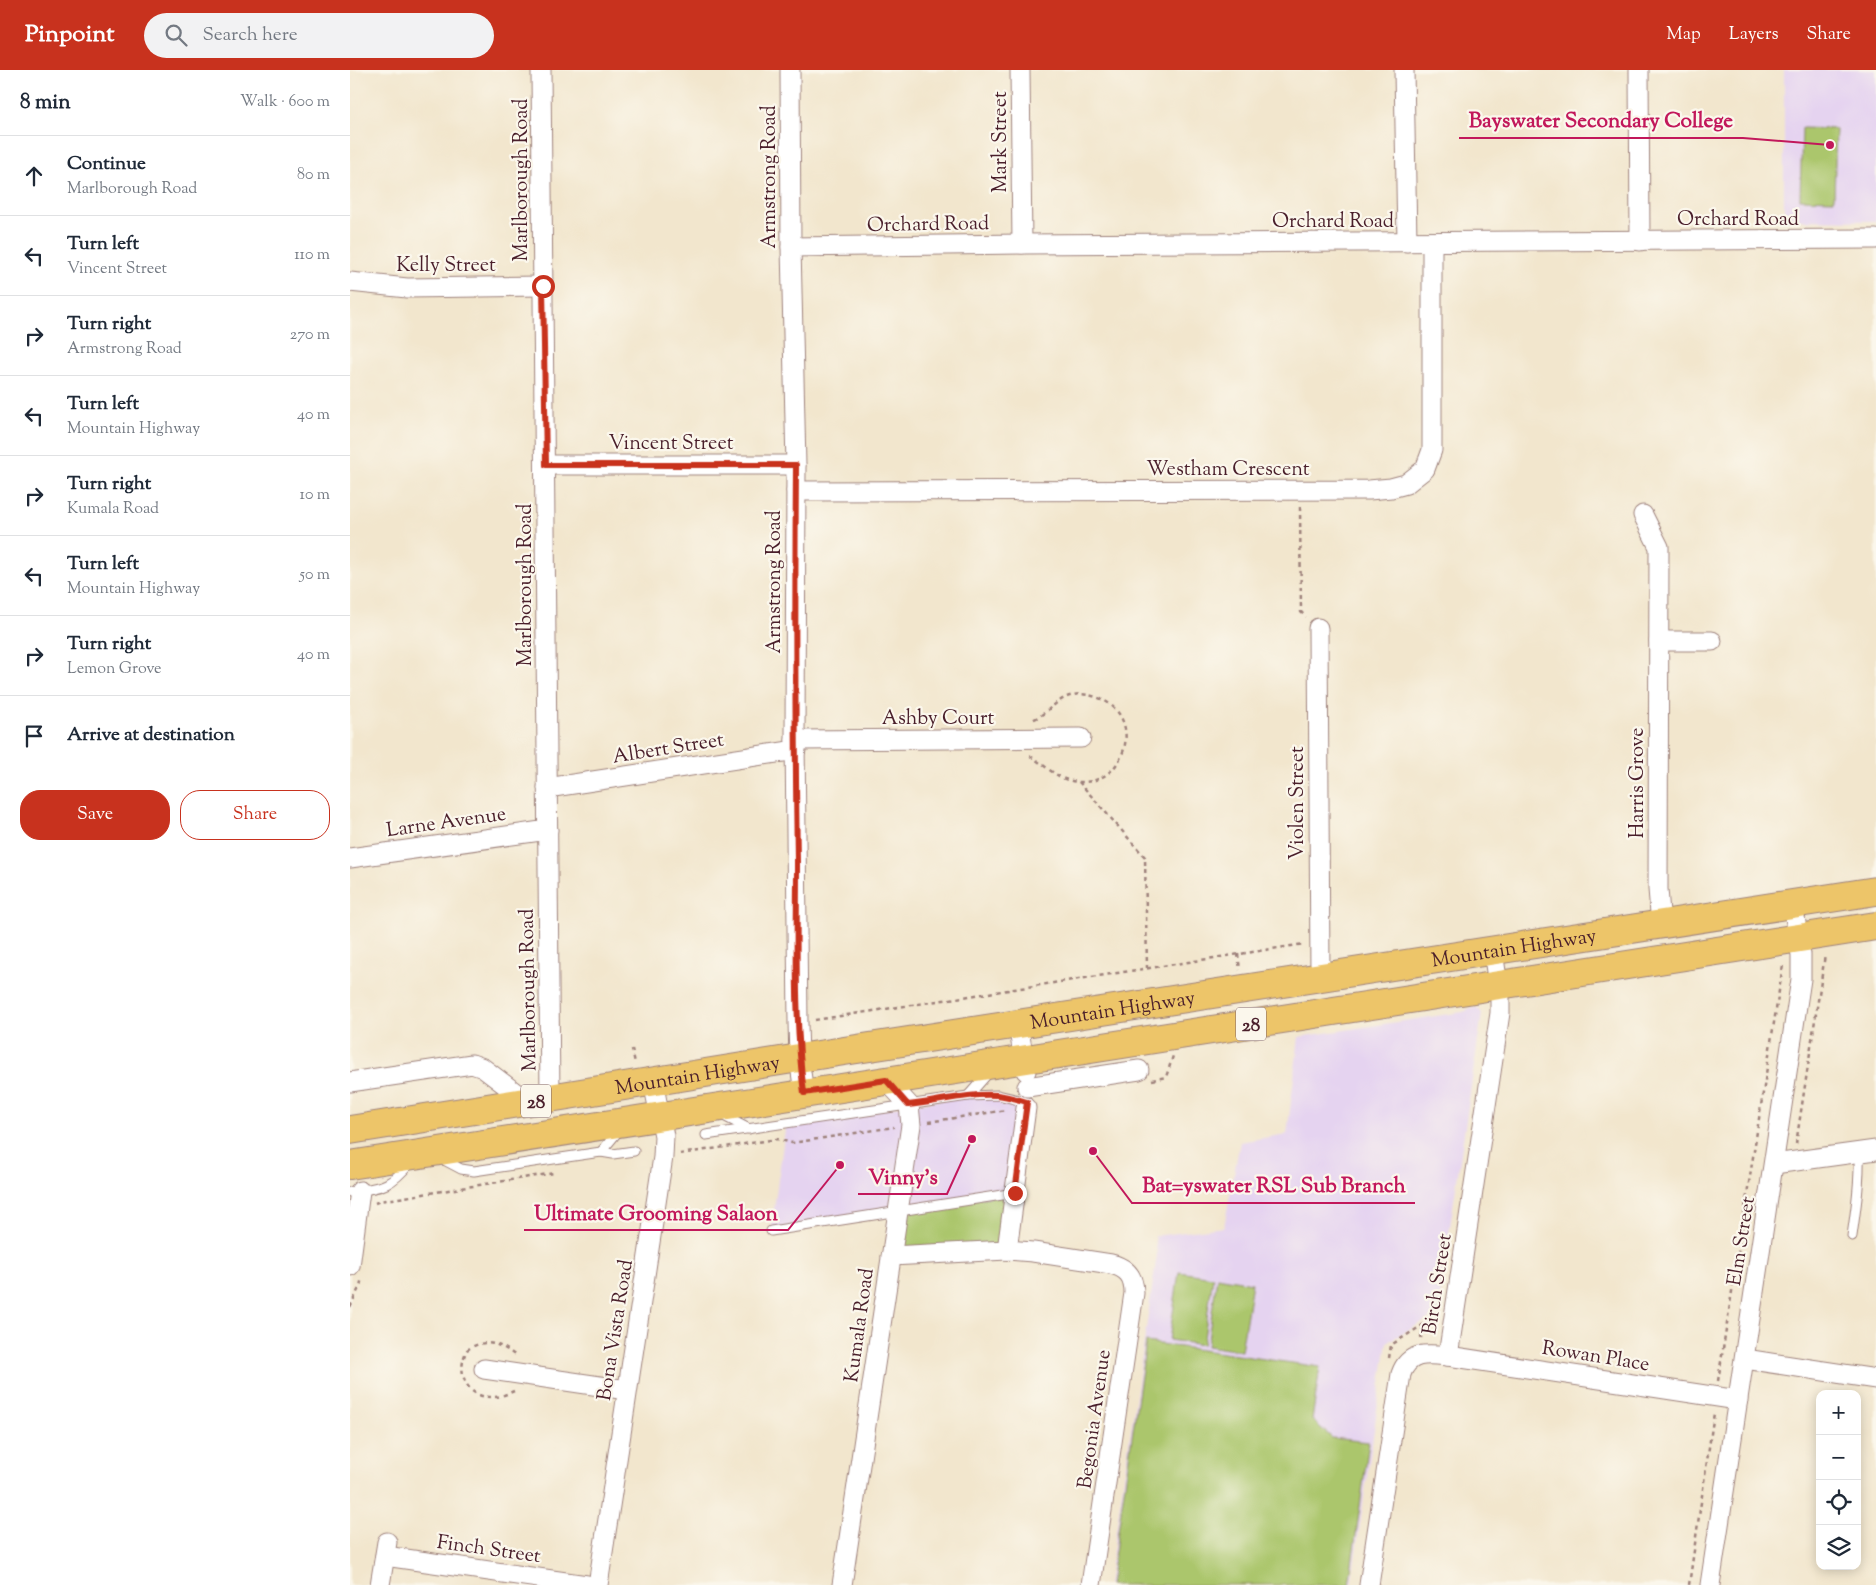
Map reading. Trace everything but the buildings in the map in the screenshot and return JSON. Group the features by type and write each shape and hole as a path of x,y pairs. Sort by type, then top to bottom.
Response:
{"main road":[{"name":"Mountain Highway","path":"350,1130 799,1058 1661,926 1876,891"},
{"name":"Mountain Highway","path":"350,1165 1498,985 1791,948 1876,926"}],"street":[{"name":"Marlborough Road","path":"540,1101 548,830 541,70"},
{"name":"Armstrong Road","path":"790,70 791,247 796,465 795,745 799,1058 804,1093"},
{"name":"Mark Street","path":"1020,70 1022,244"},
{"path":"1404,70 1407,242"},
{"path":"1639,70 1640,241"},
{"name":"Orchard Road","path":"791,247 1876,239"},
{"name":"Westham Crescent","path":"796,491 1300,491 1369,490 1391,488 1406,484 1425,469 1432,450 1432,242"},
{"name":"Kelly Street","path":"350,282 406,288 543,286"},
{"name":"Vincent Street","path":"546,465 796,465"},
{"name":"Harris Grove","path":"1643,515 1659,547 1658,889 1661,926"},
{"name":"Violen Street","path":"1318,628 1320,977"},
{"path":"1659,641 1712,641"},
{"name":"Ashby Court","path":"795,745 1081,738"},
{"name":"Albert Street","path":"547,788 795,745"},
{"name":"Larne Avenue","path":"350,858 548,830"},
{"name":"Elm Street","path":"1710,1585 1801,979 1801,962 1791,948 1793,904"},
{"name":"Birch Street","path":"1369,1585 1403,1369 1409,1360 1419,1355 1448,1356 1500,1013 1493,951"},
{"path":"891,1256 1007,1250 1015,1193 1023,1102 1024,1059 1018,1025"},
{"path":"350,1082 472,1064 483,1068 540,1101"},
{"path":"1023,1102 1145,1075"},
{"path":"886,1080 908,1105"},
{"name":"Bona Vista Road","path":"598,1585 663,1157 664,1141 653,1082"},
{"name":"Kumala Road","path":"842,1585 911,1125 908,1105"},
{"path":"1774,1164 1867,1152"},
{"path":"350,1266 355,1192"},
{"name":"Begonia Avenue","path":"1007,1250 1032,1252 1118,1266 1132,1277 1134,1293 1091,1585"},
{"name":"Rowan Place","path":"1448,1356 1738,1400"},
{"path":"1745,1359 1876,1379"},
{"path":"484,1369 627,1390"},
{"name":"Finch Street","path":"380,1585 386,1549 587,1585"}],"lane":[{"path":"968,1096 997,1063"},
{"path":"706,1136 968,1096 998,1095 1023,1102"},
{"path":"710,1108 749,1129"},
{"path":"601,1152 626,1122"},
{"path":"355,1192 389,1184 424,1153 461,1169 474,1171 601,1152 613,1154 634,1151"},
{"path":"1852,1236 1858,1184 1867,1152"},
{"path":"770,1231 1015,1193"}],"path":[{"path":"1300,491 1301,612 1318,628"},
{"path":"1079,782 1145,858 1146,968"},
{"path":"807,1022 1303,944"},
{"path":"1719,1381 1791,948"},
{"path":"1796,1144 1826,951"},
{"path":"632,1049 634,1063"},
{"path":"1145,1075 1166,1078 1172,1058 1176,1052"},
{"path":"926,1122 1023,1102"},
{"path":"680,1154 777,1139 792,1143 895,1127"},
{"path":"373,1205 380,1201 555,1172"},
{"path":"1388,1366 1391,1345 1436,1316 1440,1311"},
{"path":"1420,1344 1423,1325"},
{"path":"1689,1585 1714,1412"}],"shaded area":[{"path":"1784,70 1876,70 1876,221 1784,220"},
{"path":"1476,1007 1482,1013 1437,1314 1387,1342 1351,1585 1108,1585 1157,1255 1155,1236 1224,1227 1240,1142 1287,1134 1299,1037 1463,1012"},
{"path":"968,1096 1027,1102 1015,1193 771,1231 786,1123"}],"green space":[{"path":"1802,128 1836,129 1834,200 1800,199"},
{"path":"1015,1193 1007,1250 891,1256 898,1211"},
{"path":"1179,1272 1213,1277 1203,1345 1169,1340"},
{"path":"1217,1277 1252,1283 1241,1351 1207,1346"},
{"path":"1146,1342 1320,1367 1312,1420 1332,1438 1369,1442 1349,1585 1110,1585"}],"place":[{"name":"Bayswater Secondary College","path":"1830,145"},
{"name":"Vinny's","path":"972,1139"},
{"name":"Bat=yswater RSL Sub Branch","path":"1093,1151"},
{"name":"Ultimate Grooming Salaon","path":"840,1165"}],"route":[{"path":"543,286 546,465 796,465 795,740 799,1058 804,1093 886,1080 908,1105 988,1095 1006,1096 1027,1102 1015,1193"}]}
